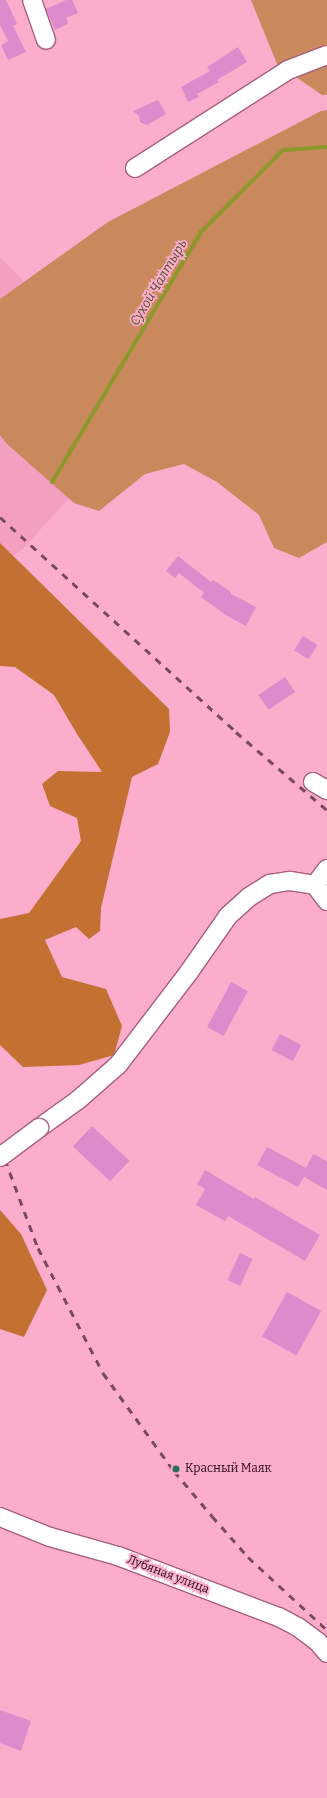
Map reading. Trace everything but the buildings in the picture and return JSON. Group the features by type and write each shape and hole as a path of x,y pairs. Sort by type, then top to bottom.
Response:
{"street":[{"path":"32,0 46,40"},
{"path":"135,168 288,70 327,55"},
{"path":"315,885 327,869"},
{"path":"0,1157 78,1100 118,1065 189,972 228,916 249,896 270,884 290,881 315,885 327,901"},
{"name":"Лубяная улица","path":"0,1517 50,1537 118,1556 279,1617 298,1627 318,1642 327,1653"}],"shaded area":[{"path":"251,0 327,0 327,95 322,95 277,64"},
{"path":"327,110 327,542 299,558 274,548 259,515 217,482 184,464 145,474 99,511 74,503 7,444 0,435 0,299 108,222 321,111"},
{"path":"0,257 148,410 21,551 0,563"},
{"path":"0,543 169,709 170,732 158,764 132,777 101,908 100,931 89,939 76,927 45,940 62,977 106,989 122,1026 114,1055 79,1065 23,1067 0,1045 0,919 29,913 81,841 77,818 50,806 42,784 58,771 102,772 54,695 15,667 0,666"},
{"path":"0,1210 21,1234 47,1290 24,1337 0,1329"}],"waterway":[{"name":"Сухой Чалтырь","path":"52,482 201,232 283,150 327,147"}],"railway":[{"path":"0,517 236,732 327,810"},
{"path":"0,1146 38,1248 103,1373 174,1471 212,1516 248,1557 327,1630"}],"place":[{"name":"Красный Маяк","path":"176,1469"}]}
